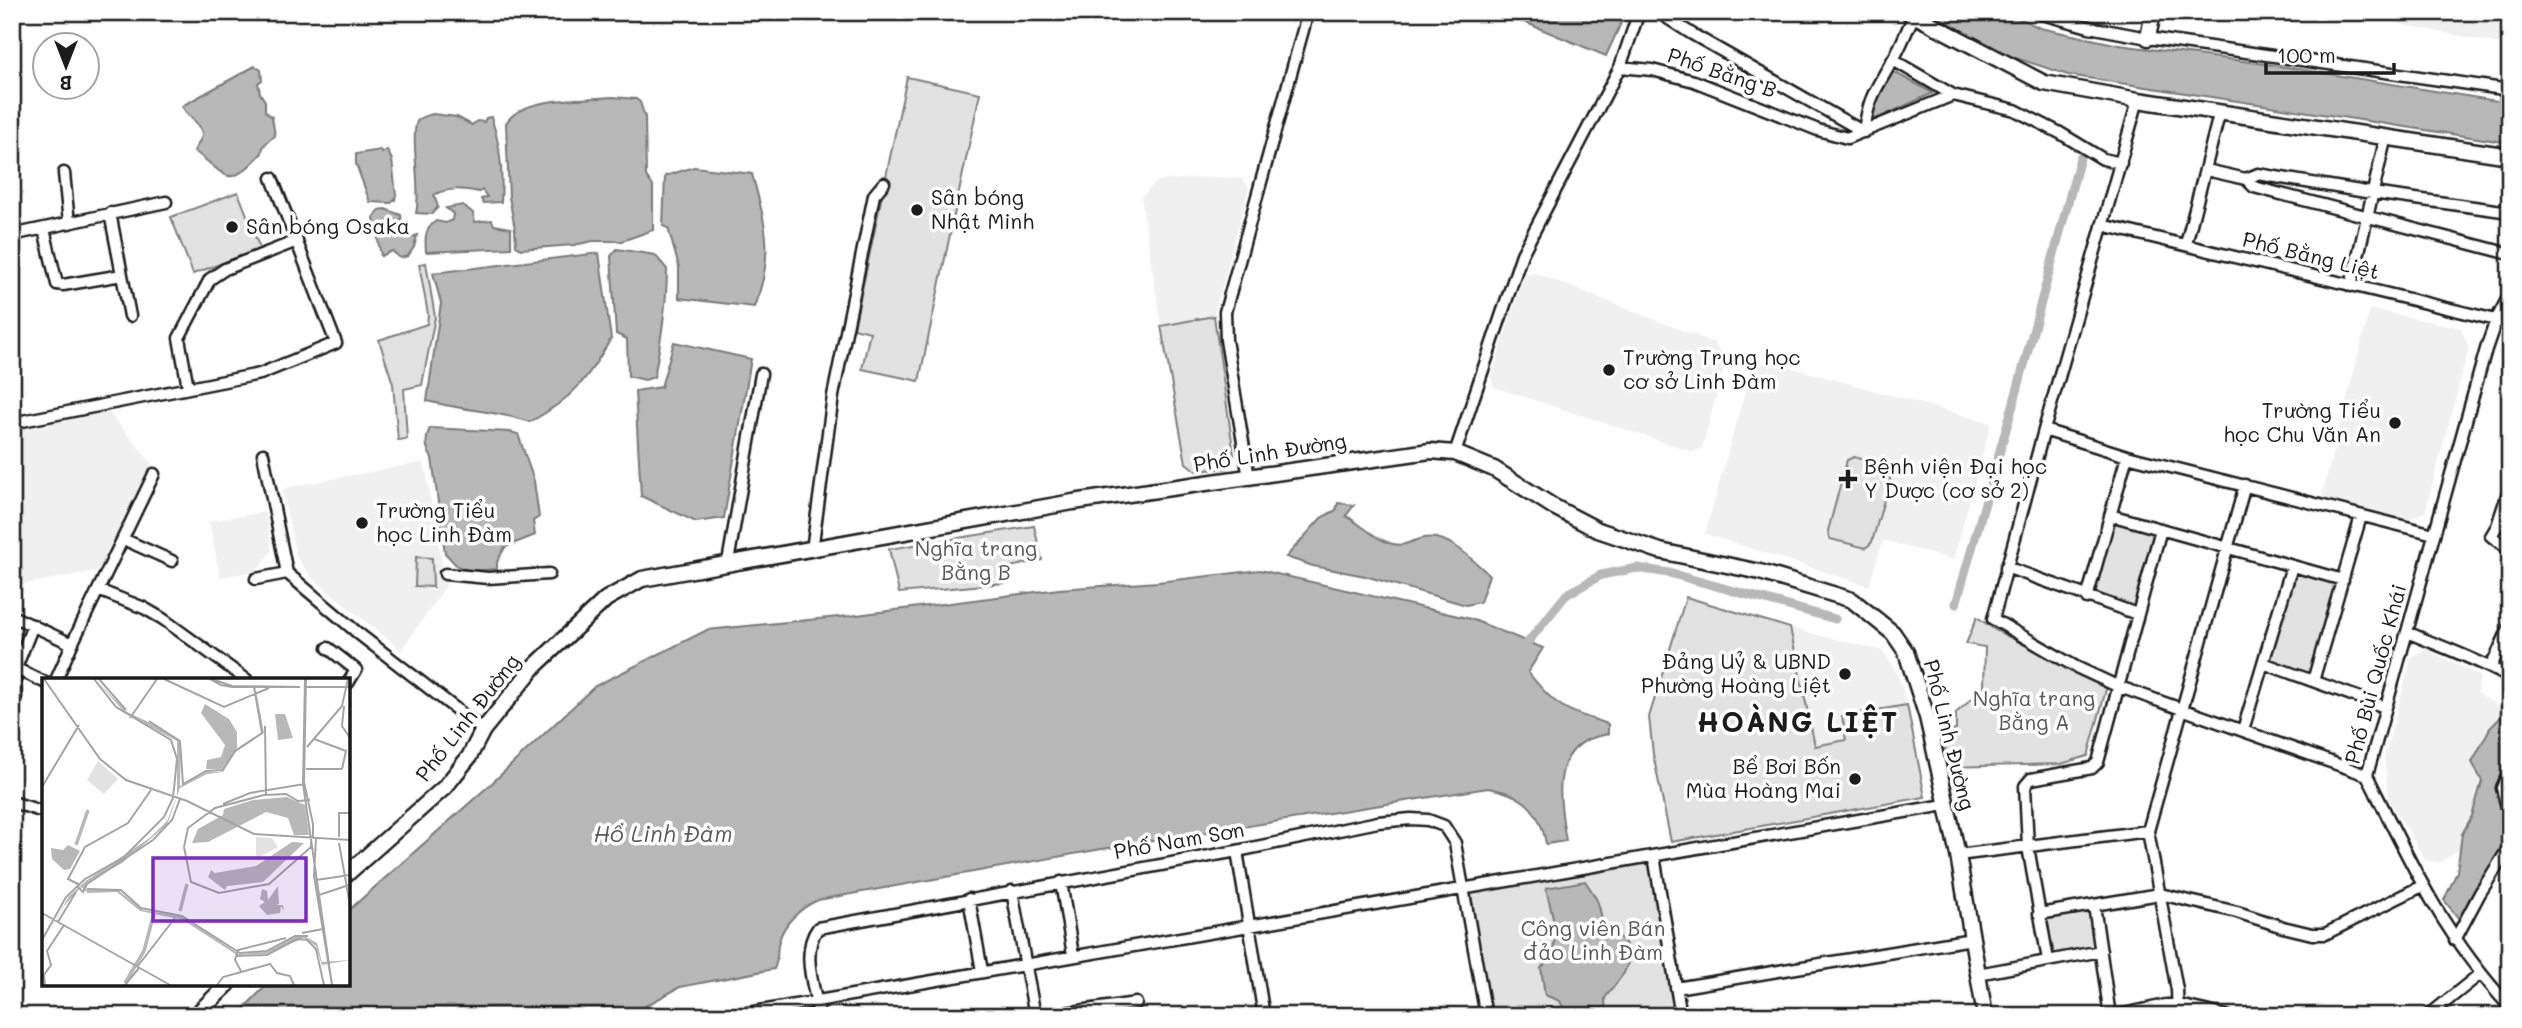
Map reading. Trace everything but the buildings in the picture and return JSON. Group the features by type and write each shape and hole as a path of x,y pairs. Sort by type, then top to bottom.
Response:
{"street":[{"path":"1249,478 1226,340 1225,312 1308,12"},
{"path":"1455,453 1522,254 1620,67 1639,12"},
{"path":"1658,12 1864,132 1866,113 1874,90 1893,60 1911,14 2044,83 2138,100 2510,156"},
{"path":"2035,12 2089,27 2148,38 2510,90"},
{"path":"2148,38 2153,12"},
{"path":"1893,60 1953,95 2015,110 2103,159 2121,163"},
{"name":"Phố Bằng B","path":"1620,67 1652,70 1694,82 1818,130 1847,138 1953,95"},
{"path":"2138,100 1993,620 2076,667 2117,686 2367,775"},
{"path":"2186,244 2220,111"},
{"path":"2351,286 2386,136"},
{"path":"2206,170 2246,179 2255,187 2510,254"},
{"path":"64,173 69,223"},
{"path":"2246,179 2258,173 2372,193 2510,212"},
{"path":"12,423 260,374 336,343 272,178"},
{"path":"812,550 840,361 874,195 884,183"},
{"path":"12,235 166,202"},
{"path":"110,213 130,316"},
{"name":"Phố Bằng Liệt","path":"2102,225 2496,320 2510,327"},
{"path":"44,229 57,284 122,275"},
{"path":"188,387 179,338 210,279 225,269 297,241"},
{"name":"Phố Bùi Quốc Khái","path":"2510,294 2496,320 2367,775 2422,886 2455,940 2480,974 2510,1007"},
{"path":"728,562 761,374"},
{"path":"2044,430 2127,456 2434,534"},
{"name":"Phố Linh Đường","path":"350,871 445,787 469,757 483,730 535,666 606,599 642,579 1073,502 1430,451 1455,453 1494,469 1554,508 1598,530 1660,551 1760,572 1852,600 1893,633 1906,652 1927,717 1958,855 1985,1016"},
{"path":"263,454 287,573 359,634 483,730"},
{"path":"2087,598 2127,456"},
{"path":"57,678 154,474"},
{"path":"2179,1010 2148,831 2245,485"},
{"path":"2510,486 2491,536 2510,550"},
{"path":"2110,515 2343,580"},
{"path":"2314,681 2361,516"},
{"path":"2048,960 2028,847 2025,786 2031,779 2092,768 2098,762 2161,529"},
{"path":"123,539 172,561"},
{"path":"2243,730 2292,566"},
{"path":"2006,567 2137,614"},
{"path":"256,579 287,573"},
{"path":"446,574 488,578 550,574"},
{"path":"98,590 144,608 163,619 244,678"},
{"path":"12,616 71,647"},
{"path":"16,697 14,675 33,625"},
{"path":"2491,667 2510,626"},
{"path":"2407,632 2491,667 2510,678"},
{"path":"328,648 356,670 350,680"},
{"path":"2263,663 2385,707"},
{"path":"14,675 42,682"},
{"path":"2510,769 2501,788 2510,819"},
{"path":"12,802 42,811"},
{"path":"731,1016 1945,805"},
{"name":"Phố Nam Sơn","path":"819,1016 810,962 810,939 818,928 1237,851 1378,822 1411,819 1444,825 1455,842 1486,1016"},
{"path":"1958,855 2148,831"},
{"path":"2455,940 2480,893 2510,846"},
{"path":"1237,851 1264,1016"},
{"path":"1654,856 1681,1016"},
{"path":"1061,882 1073,955"},
{"path":"2039,914 2160,894 2237,912 2283,927 2312,934 2325,934 2422,886"},
{"path":"1012,891 1035,1016"},
{"path":"969,900 982,971"},
{"path":"2094,905 2112,1016 2166,1005 2179,1010 2227,1016"},
{"path":"1676,988 1972,939"},
{"path":"1978,974 2101,951"},
{"path":"2428,1016 2480,974"},
{"path":"195,1016 226,986"},
{"path":"1044,1016 1136,1003"}],"shaded area":[{"path":"2396,12 2506,12 2500,44 2395,23"},
{"path":"1207,177 1241,178 1249,187 1214,316 1161,326 1141,197 1158,181"},
{"name":"Trường Trung học cơ sở Linh Đàm","path":"1536,273 1714,343 1726,361 1702,448 1694,452 1494,387 1491,378 1524,275"},
{"name":"Trường Tiểu học Chu Văn An","path":"2370,309 2461,328 2469,347 2425,512 2408,519 2321,499"},
{"name":"Bệnh viện Đại học Y Dược (cơ sở 2)","path":"1767,361 1991,423 1953,560 1883,540 1869,586 1705,534 1750,373"},
{"path":"107,410 154,466 105,569 12,587 12,428"},
{"name":"Trường Tiểu học Linh Đàm","path":"424,462 446,586 401,650 311,577 296,556 282,491 289,487"},
{"path":"265,512 272,550 257,571 220,577 209,521"},
{"path":"1790,628 1883,651 1898,675 1907,705 1842,716 1847,740 1814,747"},
{"path":"2426,649 2480,676 2477,693 2499,706 2502,716 2490,728 2472,762 2482,781 2472,816 2462,834 2460,848 2441,862 2426,861 2389,799 2384,758 2412,656"}],"green space":[{"name":"Sân bóng Nhật Minh","path":"907,77 980,93 919,381 862,369 870,332 854,328"},
{"path":"238,192 260,249 193,274 171,217"},
{"path":"426,263 435,317 422,385 404,389 407,439 398,440 393,384 379,340 427,324 428,314 419,264"},
{"path":"1214,316 1234,455 1227,468 1196,471 1186,463 1161,326"},
{"path":"1854,457 1888,467 1892,472 1872,542 1866,548 1830,539 1828,531 1847,460"},
{"path":"2110,515 2161,529 2137,614 2087,598"},
{"name":"Nghĩa trang Bằng B","path":"1034,526 1042,560 1001,569 1004,583 899,593 889,549"},
{"path":"416,557 432,558 433,587 415,586"},
{"path":"2292,566 2343,580 2313,681 2263,663"},
{"path":"1686,597 1790,628 1815,746 1846,740 1842,716 1907,705 1925,797 1671,842 1653,754 1649,717"},
{"name":"Nghĩa trang Bằng A","path":"1977,617 1995,630 2107,686 2088,756 2061,764 1948,767 1943,733 1956,730 1956,713 1984,688 1985,647 1966,644"},
{"name":"Công viên Bán đảo Linh Đàm","path":"1654,856 1682,1016 1489,1016 1470,887"},
{"path":"2094,905 2101,951 2048,960 2039,914"}],"water":[{"path":"1508,12 1626,12 1606,56 1524,22"},
{"path":"1930,12 2007,12 2040,28 2119,45 2273,65 2510,103 2510,143 2068,75 2004,54"},
{"path":"255,66 261,70 262,80 258,83 260,93 265,101 265,111 272,117 275,136 241,173 227,176 194,151 202,137 202,131 182,106"},
{"path":"1890,70 1933,93 1865,124"},
{"path":"613,97 636,99 640,102 645,117 646,176 653,186 653,230 622,241 593,241 521,249 516,246 509,197 506,123 514,114 539,104"},
{"path":"433,114 457,117 472,125 491,117 500,159 501,202 483,203 481,199 487,197 482,190 450,190 434,195 438,207 432,214 416,213 416,126 418,120"},
{"path":"380,150 382,153 387,150 392,160 396,195 391,203 370,202 356,164 356,154"},
{"path":"694,167 752,174 766,240 765,272 754,307 679,298 679,267 668,228 663,226 665,176"},
{"path":"463,205 473,213 475,222 492,220 494,225 511,228 511,248 426,252 429,227 436,221 446,223 452,220 453,214 446,208"},
{"path":"385,209 401,215 403,235 411,238 417,235 408,256 400,258 392,251 381,256 374,218 379,210"},
{"path":"617,249 655,255 667,269 663,323 654,377 645,380 628,376 627,339 616,334 611,256"},
{"path":"599,253 611,339 586,377 569,396 530,422 427,401 441,303 433,273"},
{"path":"674,342 751,359 724,518 696,522 641,496 635,391 661,387"},
{"path":"430,428 518,434 534,481 539,517 533,521 535,535 505,547 497,562 497,569 469,571 457,566 445,553 432,458 426,443"},
{"path":"1338,503 1354,505 1346,516 1387,542 1401,545 1433,538 1460,549 1489,575 1480,602 1466,605 1286,557 1321,518 1336,510"},
{"name":"Hồ Linh Đàm","path":"1260,570 1471,619 1543,648 1528,672 1538,684 1563,707 1608,724 1608,734 1589,739 1575,748 1562,772 1560,800 1566,841 1546,844 1539,821 1528,805 1511,794 1488,788 1096,850 818,900 800,911 781,934 774,969 680,987 627,1016 236,1016 266,986 350,986 350,909 492,783 595,686 707,630 849,616 1059,589 1158,582"},
{"path":"2502,716 2510,719 2510,760 2498,787 2504,845 2459,919 2444,900 2457,872 2462,834 2472,816 2482,781 2472,762 2490,728"},
{"path":"1585,881 1597,900 1605,928 1624,940 1630,957 1624,973 1605,998 1606,1016 1567,1016 1560,1001 1545,995 1541,968 1553,950 1555,940 1546,888"}],"waterway":[{"path":"2501,120 2510,79"},
{"path":"1956,604 2080,158"},
{"path":"1528,642 1566,595 1601,575 1637,568 1669,573 1835,619"}],"place":[{"name":"Sân bóng Nhật Minh","path":"917,210"},
{"name":"Sân bóng Osaka","path":"232,227"},
{"name":"Trường Trung học cơ sở Linh Đàm","path":"1609,370"},
{"name":"Trường Tiểu học Chu Văn An","path":"2395,423"},
{"name":"Bệnh viện Đại học Y Dược (cơ sở 2)","path":"1848,479"},
{"name":"Trường Tiểu học Linh Đàm","path":"362,523"},
{"name":"Đảng Uỷ & UBND Phường Hoàng Liệt","path":"1845,674"},
{"name":"Bể Bơi Bốn Mùa Hoàng Mai","path":"1855,779"}],"district":[{"name":"HOÀNG LIỆT","path":"1798,722"}]}
